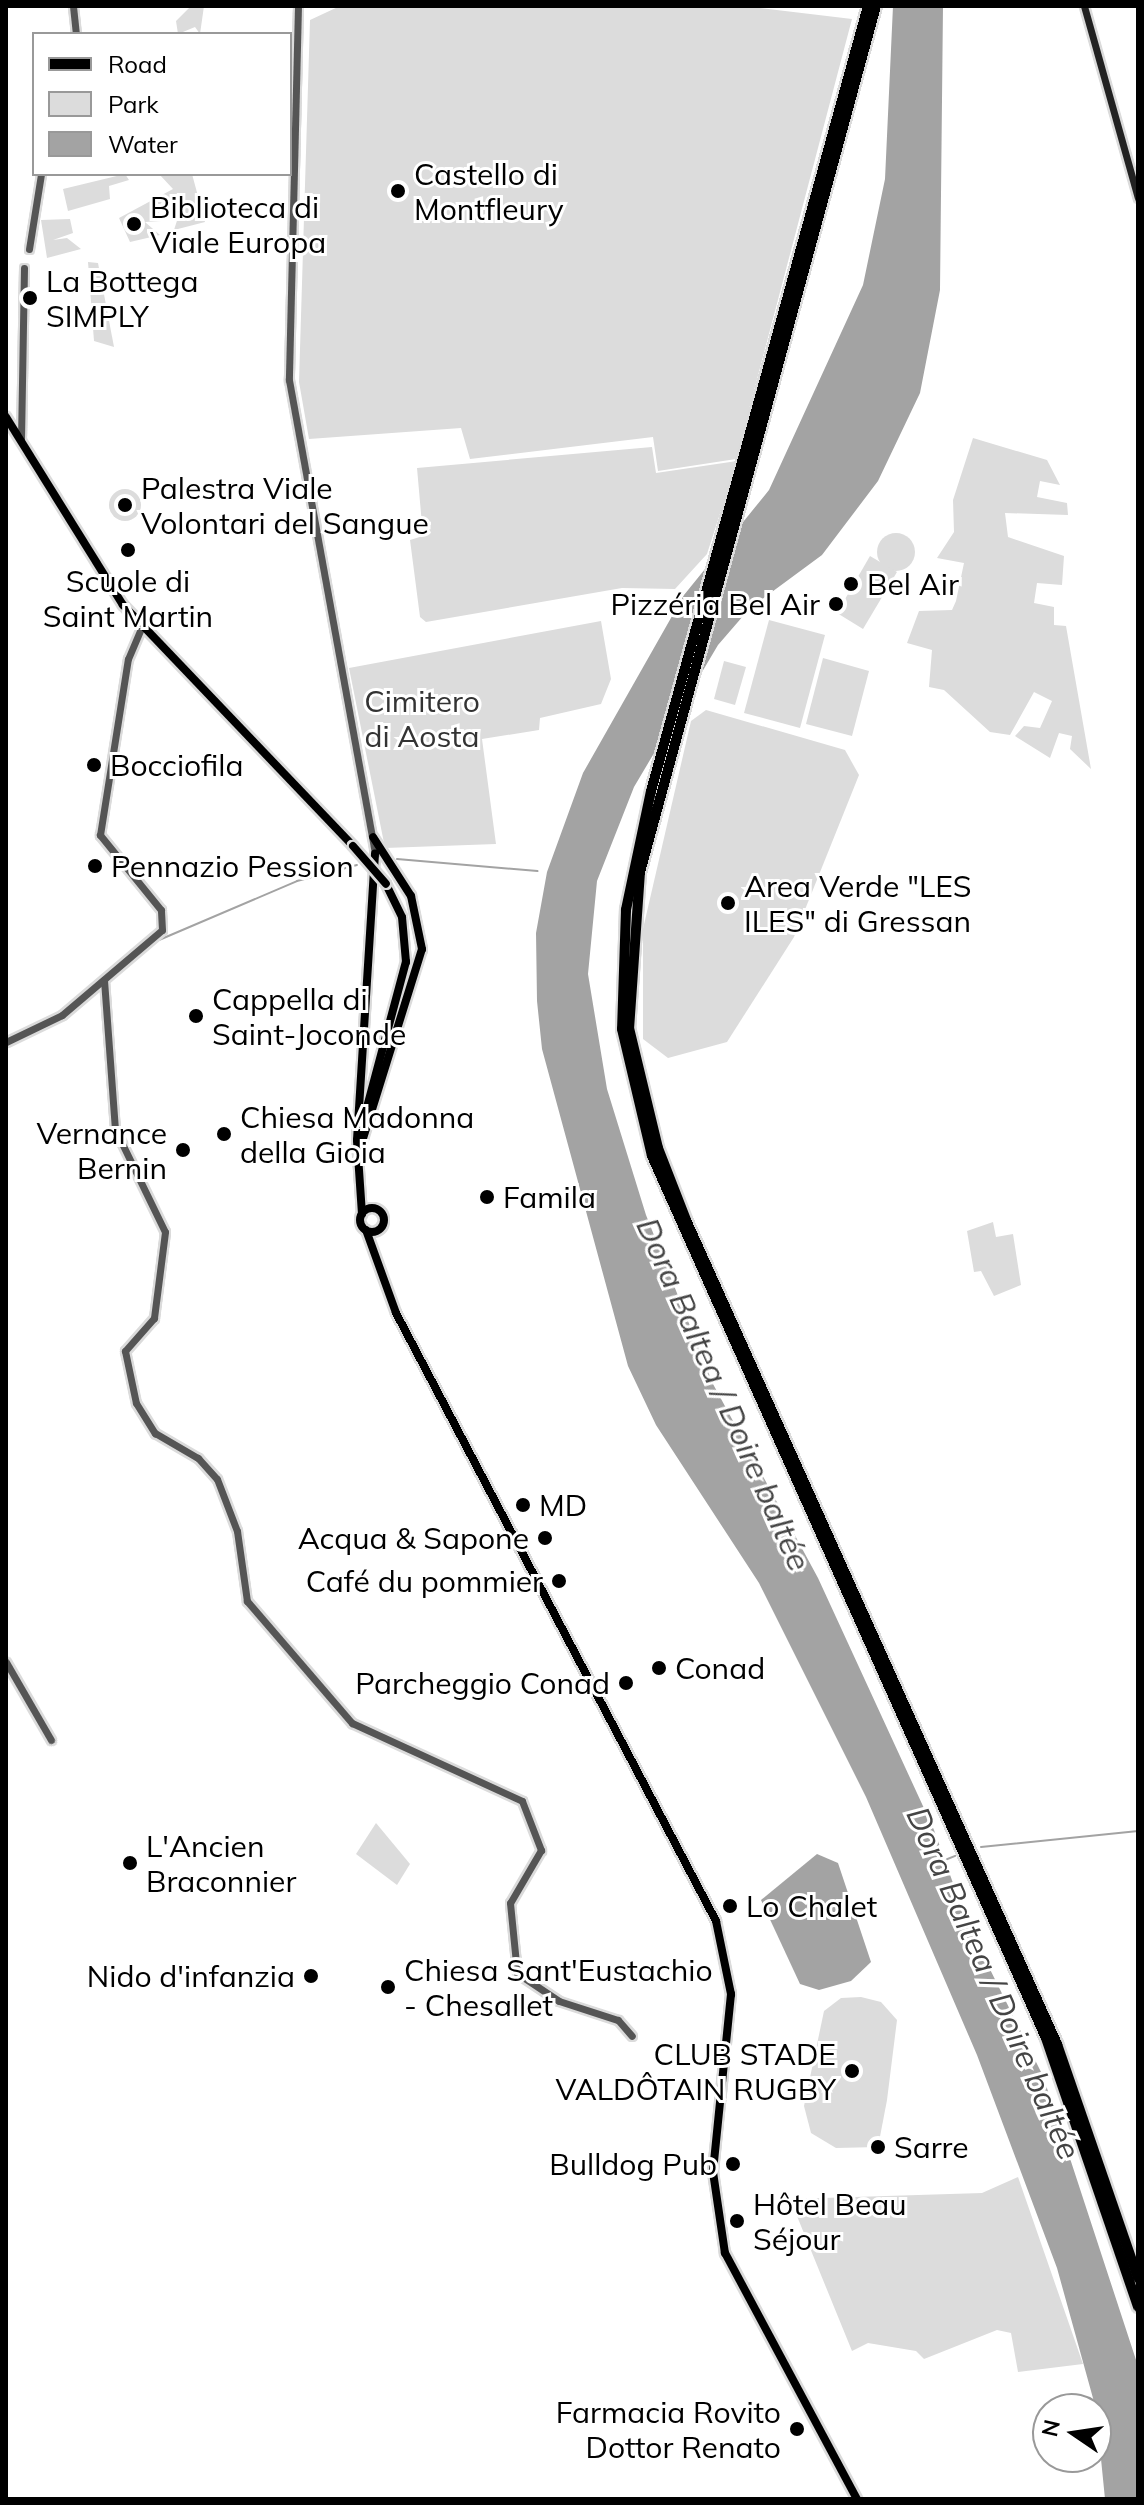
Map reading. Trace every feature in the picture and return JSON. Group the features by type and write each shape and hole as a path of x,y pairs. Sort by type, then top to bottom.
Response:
{"highway":[{"path":"868,6 770,387 651,791 626,910 621,986 622,1029 652,1156 1041,2026 1138,2307"},
{"path":"876,6 664,771 640,872 629,1028 658,1148 1051,2031 1138,2278"}],"main road":[{"path":"1084,6 1138,198"},
{"path":"6,417 105,581 142,626 353,846 386,884 402,917 406,962 359,1153"},
{"path":"359,1153 422,949 411,896 388,867 373,837"},
{"path":"375,854 377,870 359,1153 364,1192 362,1214 366,1230 396,1313 716,1921 731,1994 713,2172 725,2253 857,2499"},
{"path":"377,870 388,867"},
{"path":"364,1192 383,1219 374,1253"},
{"path":"362,1214 375,1209"},
{"path":"366,1230 379,1229"}],"street":[{"path":"73,6 76,32"},
{"path":"298,6 289,380 375,854"},
{"path":"29,249 41,176"},
{"path":"21,442 24,268"},
{"path":"6,1042 62,1015 156,938 163,921 100,835 130,651 142,626"},
{"path":"104,982 115,1129 137,1183 165,1232 154,1318 127,1346 127,1380 155,1433 198,1458 224,1490 247,1601 357,1727 522,1801 541,1850 510,1903 512,1963 534,1988 618,2020 632,2036"},
{"path":"6,1662 51,1740"}],"green space":[{"path":"191,6 204,6 200,32 195,27 178,32 176,21"},
{"path":"340,6 742,6 852,19 736,459 658,471 653,437 470,459 461,428 309,439 299,382 310,20"},
{"path":"117,176 126,176 129,180 109,186 110,199 68,211 63,189"},
{"path":"161,176 193,176 205,222 174,230 181,208 165,198 157,208 161,221 145,222 160,235 130,242 119,218 173,189"},
{"path":"70,219 73,233 53,240 67,238 81,249 47,258 41,220"},
{"path":"88,262 98,263 114,347 94,341"},
{"path":"973,438 1047,460 1060,485 1040,481 1037,497 1067,503 1068,515 1005,513 1008,537 1064,556 1062,585 1037,583 1034,603 1054,607 1054,625 1066,626 1091,769 1070,749 1072,736 1059,733 1050,758 1015,736 1024,726 1040,728 1052,701 1034,692 1010,735 990,732 944,690 929,687 932,650 907,643 919,611 952,610 956,601 964,563 937,558 954,532 953,500"},
{"path":"652,447 656,473 737,461 707,554 675,589 622,588 426,622 420,617 410,540 423,536 417,468"},
{"name":"Palestra Viale Volontari del Sangue","path":"125,489 136,494 141,505 136,516 125,521 114,516 109,505 114,494"},
{"path":"896,533 909,539 915,552 909,565 896,571 883,565 877,552 883,539"},
{"path":"870,556 897,572 863,629 837,613"},
{"path":"769,620 825,635 800,728 744,713"},
{"name":"Cimitero di Aosta","path":"601,621 611,679 601,704 540,718 539,730 482,739 496,844 385,848 349,668"},
{"path":"823,658 869,671 852,736 806,724"},
{"path":"724,661 746,667 735,705 714,699"},
{"name":"Area Verde \"LES ILES\" di Gressan","path":"706,710 845,750 859,775 794,937 727,1042 668,1058 643,1039 643,929 691,721"},
{"path":"993,1222 996,1237 1013,1234 1021,1285 994,1296 981,1271 974,1272 967,1231"},
{"path":"376,1823 410,1864 397,1885 356,1854"},
{"name":"CLUB STADE VALDÔTAIN RUGBY","path":"861,1997 881,2002 897,2020 887,2100 878,2147 836,2148 811,2133 804,2106 824,2011 841,1998"},
{"path":"1018,2177 1083,2364 1018,2372 1011,2333 997,2330 924,2359 916,2351 868,2343 852,2351 790,2199 982,2193"}],"water":[{"name":"Dora Baltea / Doire baltée","path":"893,6 943,6 940,290 920,393 878,481 822,555 750,608 718,645 634,787 597,881 588,974 607,1089 646,1215 713,1384 818,1578 934,1830 968,1925 1043,2076 1138,2366 1138,2499 1105,2499 1102,2473 1112,2473 1112,2393 1092,2393 1057,2268 977,2055 866,1797 759,1583 656,1425 628,1366 542,1049 537,1001 536,933 547,872 583,773 684,595 769,490 863,285 885,179"},
{"path":"817,1854 838,1863 871,1962 851,1981 819,1990 800,1984 761,1900"}],"waterway":[{"path":"397,859 537,871"},
{"path":"159,940 297,881 357,865"},
{"path":"125,966 152,945"},
{"path":"6,1046 62,1018"},
{"path":"981,1847 1138,1831"},
{"name":"Dora Baltea / Doire baltée","path":"945,1860 955,1856"}],"place":[{"name":"Castello di Montfleury","path":"398,191"},
{"name":"Biblioteca di Viale Europa","path":"134,224"},
{"name":"La Bottega SIMPLY","path":"30,298"},
{"name":"Palestra Viale Volontari del Sangue","path":"125,505"},
{"name":"Scuole di Saint Martin","path":"128,550"},
{"name":"Bel Air","path":"851,584"},
{"name":"Pizzéria Bel Air","path":"836,604"},
{"name":"Bocciofila","path":"94,765"},
{"name":"Pennazio Pession","path":"95,866"},
{"name":"Area Verde \"LES ILES\" di Gressan","path":"728,903"},
{"name":"Cappella di Saint-Joconde","path":"196,1016"},
{"name":"Chiesa Madonna della Gioia","path":"224,1134"},
{"name":"Vernance Bernin","path":"183,1150"},
{"name":"Famila","path":"487,1197"},
{"name":"MD","path":"523,1505"},
{"name":"Acqua & Sapone","path":"545,1538"},
{"name":"Café du pommier","path":"559,1581"},
{"name":"Conad","path":"659,1668"},
{"name":"Parcheggio Conad","path":"626,1683"},
{"name":"L'Ancien Braconnier","path":"130,1863"},
{"name":"Lo Chalet","path":"730,1906"},
{"name":"Nido d'infanzia","path":"311,1976"},
{"name":"Chiesa Sant'Eustachio - Chesallet","path":"388,1987"},
{"name":"CLUB STADE VALDÔTAIN RUGBY","path":"852,2071"},
{"name":"Sarre","path":"878,2147"},
{"name":"Bulldog Pub","path":"733,2164"},
{"name":"Hôtel Beau Séjour","path":"737,2221"},
{"name":"Farmacia Rovito Dottor Renato","path":"797,2429"}]}
